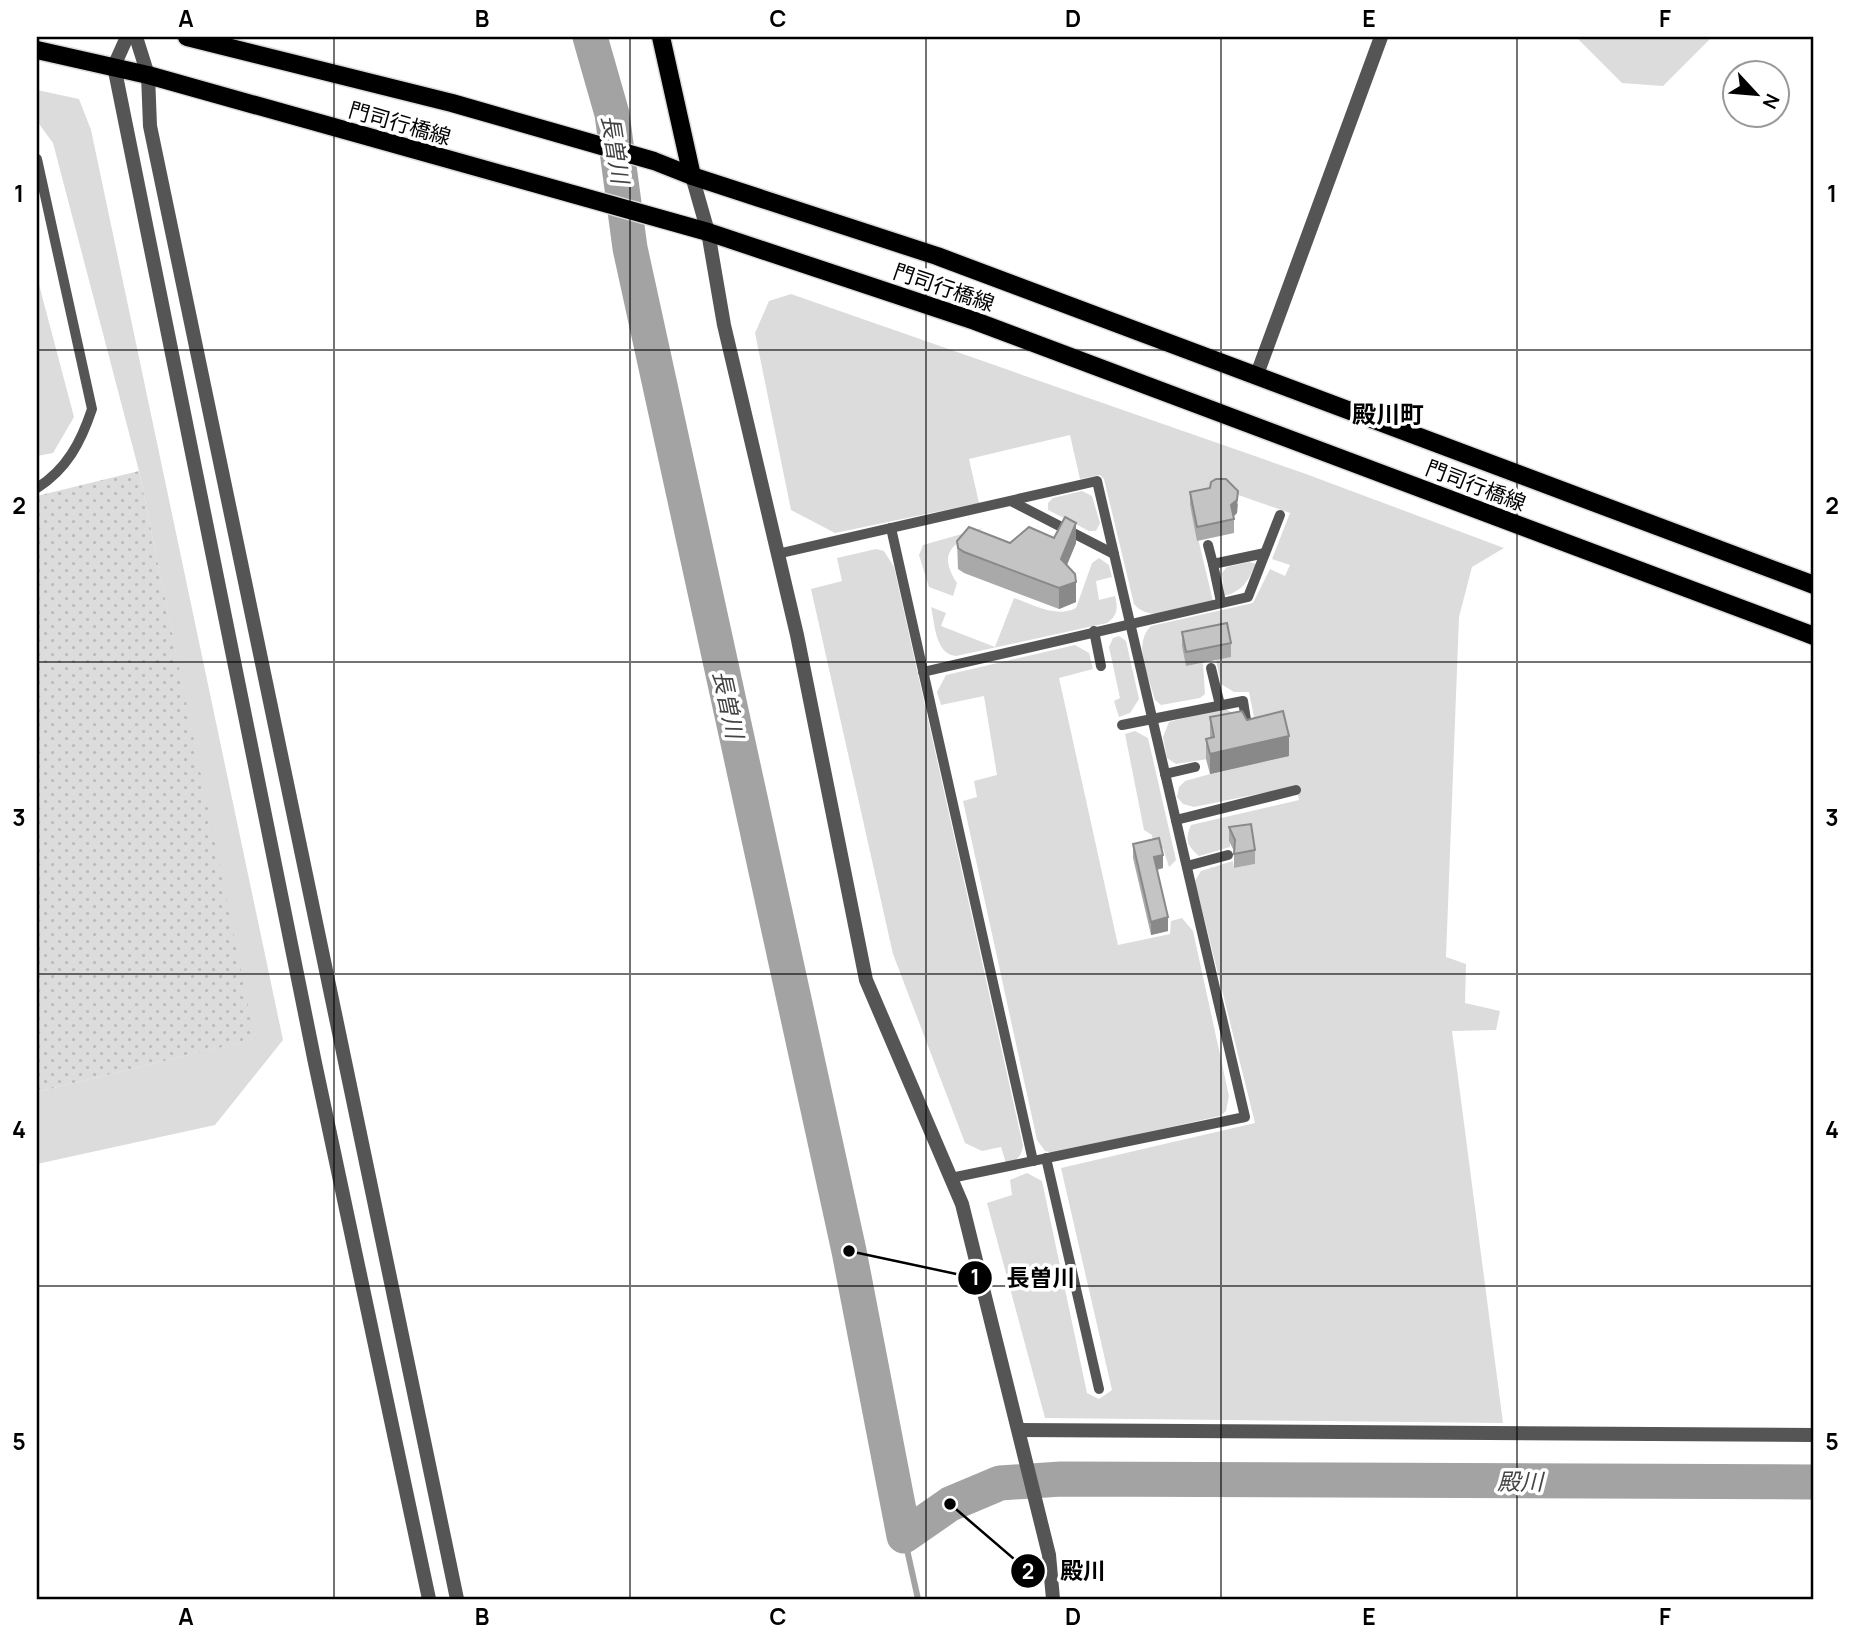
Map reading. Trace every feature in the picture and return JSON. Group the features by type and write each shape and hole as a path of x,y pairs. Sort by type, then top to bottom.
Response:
{"main road":[{"name":"門司行橋線","path":"187,37 452,103 654,161 692,176 937,256 1814,585"},
{"path":"661,37 692,176"},
{"name":"門司行橋線","path":"37,50 148,75 708,232 975,321 1814,636"}],"street":[{"path":"127,37 114,66 315,1063 429,1599"},
{"path":"136,37 148,75 150,126 457,1599"},
{"path":"1256,377 1381,37"},
{"path":"692,176 708,232 724,325 815,723 866,980 962,1204 1049,1555 1053,1599"},
{"path":"1021,1437 1814,1436"}],"lane":[{"path":"37,159 92,409 83,436 63,468 37,488"},
{"path":"777,554 1097,481 1245,1117 951,1178"},
{"path":"1011,500 1114,554"},
{"path":"923,672 1130,622 1248,597 1280,515"},
{"path":"891,528 1032,1161"},
{"path":"1208,545 1221,603"},
{"path":"1213,564 1265,554"},
{"path":"1094,631 1101,666"},
{"path":"1211,668 1220,705"},
{"path":"1122,724 1243,701 1248,726"},
{"path":"1165,774 1195,767"},
{"path":"1175,820 1296,790"},
{"path":"1187,866 1228,855"},
{"path":"1046,1158 1099,1389"}],"shaded area":[{"path":"1576,37 1712,37 1663,86 1622,83"},
{"path":"37,90 79,99 91,130 283,1040 215,1125 37,1164 37,1092 254,1039 139,471 53,143 37,121"},
{"path":"37,277 74,417 53,453 37,456"},
{"path":"791,294 1306,474 1504,548 1472,567 1459,617 1446,957 1466,964 1465,1003 1500,1011 1496,1030 1452,1031 1503,1423 1045,1418 987,1203 1012,1195 1010,1180 1027,1173 1042,1181 1087,1393 1099,1399 1112,1390 1061,1168 1255,1123 1195,881 1201,871 1233,861 1234,868 1255,864 1230,841 1230,847 1199,856 1190,846 1188,835 1191,825 1299,800 1296,786 1194,807 1183,804 1177,797 1179,787 1185,781 1210,774 1258,737 1249,692 1234,692 1221,684 1216,660 1186,666 1203,663 1205,694 1200,698 1161,705 1155,700 1142,651 1145,634 1151,626 1253,603 1270,569 1285,576 1290,565 1272,559 1290,513 1224,490 1190,505 1213,601 1160,614 1141,610 1134,604 1104,479 1100,475 1080,479 1070,435 969,459 979,503 835,533 791,510 755,333 769,301"},
{"path":"139,471 255,1039 37,1092 37,496"},
{"path":"1082,491 1092,496 1100,523 1096,531 1089,531 1048,510 1048,503 1053,498"},
{"path":"983,528 957,543 949,555 948,562 957,583 953,596 929,587 919,555 923,545"},
{"path":"876,549 884,551 894,567 1023,1146 1018,1158 1006,1163 1001,1147 982,1151 965,1143 893,954 811,589 842,581 837,558"},
{"path":"1099,558 1109,565 1112,577 1096,581 1099,600 1115,596 1117,604 1115,614 1107,623 956,656 949,654 940,644 931,607 946,613 941,626 995,647 1014,598 1053,611 1076,608 1092,563"},
{"path":"1249,562 1256,564 1247,580 1236,591 1224,596 1222,573 1227,567"},
{"path":"1119,636 1126,641 1139,699 1130,713 1119,717 1114,701 1120,698 1109,647 1113,638"},
{"path":"1075,645 1089,653 1093,669 1059,678 1118,945 1170,934 1171,921 1182,918 1193,931 1229,1096 1226,1111 1220,1116 1053,1153 1045,1151 1037,1140 963,801 977,797 974,781 997,775 984,696 941,705 937,692 946,675"},
{"path":"1223,708 1233,713 1214,758 1176,764 1167,758 1163,737 1169,722"},
{"path":"1135,731 1148,738 1176,860 1169,867 1163,848 1154,848 1152,835 1144,830 1125,734"}],"building":[{"path":"1226,479 1238,491 1237,500 1231,505 1234,519 1197,527 1190,492 1210,488 1211,482"},
{"path":"1065,517 1076,523 1061,559 1075,574 1076,582 1059,588 958,548 957,541 969,527 1010,543 1029,527 1054,538"},
{"path":"1227,623 1231,643 1186,652 1182,632"},
{"path":"1242,711 1247,720 1283,711 1289,736 1210,754 1206,739 1214,737 1210,717"},
{"path":"1251,824 1255,850 1234,854 1235,840 1229,827"},
{"path":"1159,838 1163,855 1154,857 1168,917 1151,922 1133,844"}],"waterway":[{"name":"長曽川","path":"590,37 612,114 630,248 849,1251 904,1536 950,1504 1000,1483 1061,1479 1814,1482"},
{"path":"904,1536 918,1599"}],"place":[{"name":"長曽川","path":"849,1251"},
{"name":"殿川","path":"950,1504"}],"district":[{"name":"殿川町","path":"1388,413"}]}
